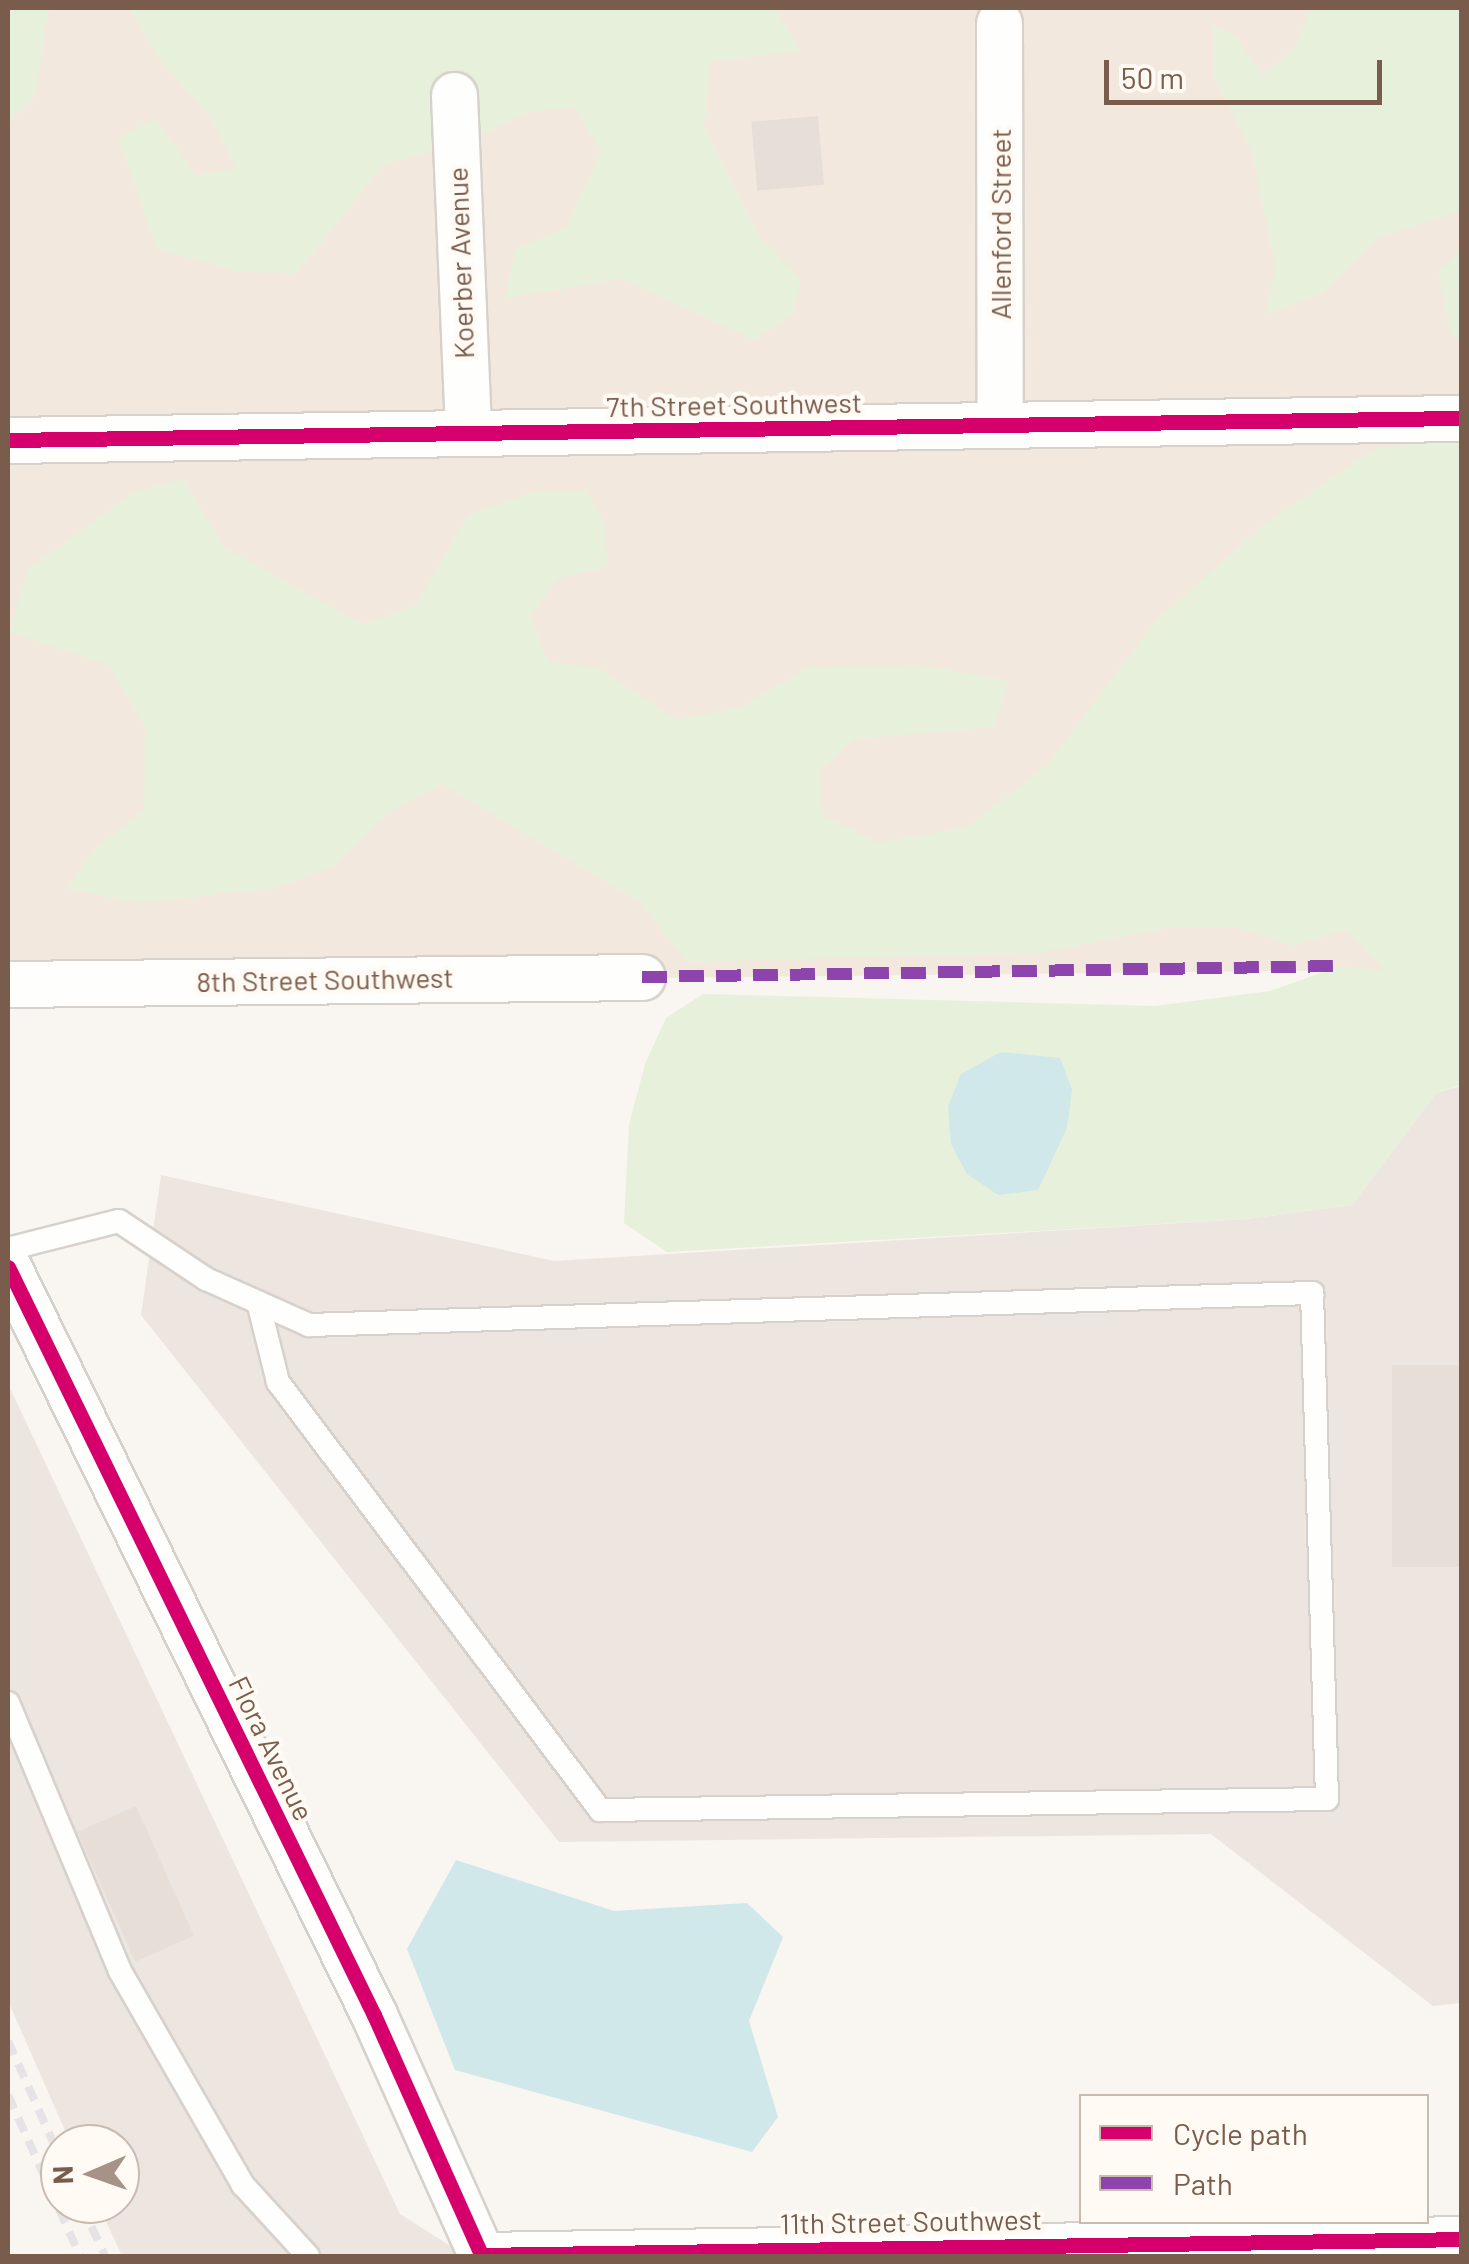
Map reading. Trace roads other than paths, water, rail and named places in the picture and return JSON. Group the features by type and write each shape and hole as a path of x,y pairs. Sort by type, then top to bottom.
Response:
{"street":[{"name":"Allenford Street","path":"999,23 1000,426"},
{"name":"Koerber Avenue","path":"454,95 468,432"},
{"name":"7th Street Southwest","path":"8,440 1462,418"},
{"name":"8th Street Southwest","path":"8,984 642,976"},
{"name":"Flora Avenue","path":"8,1267 348,1962 482,2256"},
{"name":"11th Street Southwest","path":"482,2256 1462,2239"}],"lane":[{"path":"8,1249 119,1221 206,1279 309,1324 1312,1293 1327,1799 600,1810 278,1382 258,1302"},
{"path":"8,1703 120,1971 243,2184 308,2256"}],"water":[{"path":"1001,1052 1060,1058 1072,1089 1067,1128 1038,1190 998,1195 967,1174 951,1144 948,1106 961,1074"},
{"path":"456,1860 614,1911 747,1903 783,1937 749,2021 778,2117 752,2152 455,2070 407,1949"}],"railway":[{"path":"8,2041 45,2124"},
{"path":"8,2095 80,2256"},
{"path":"90,2224 105,2256"}]}
